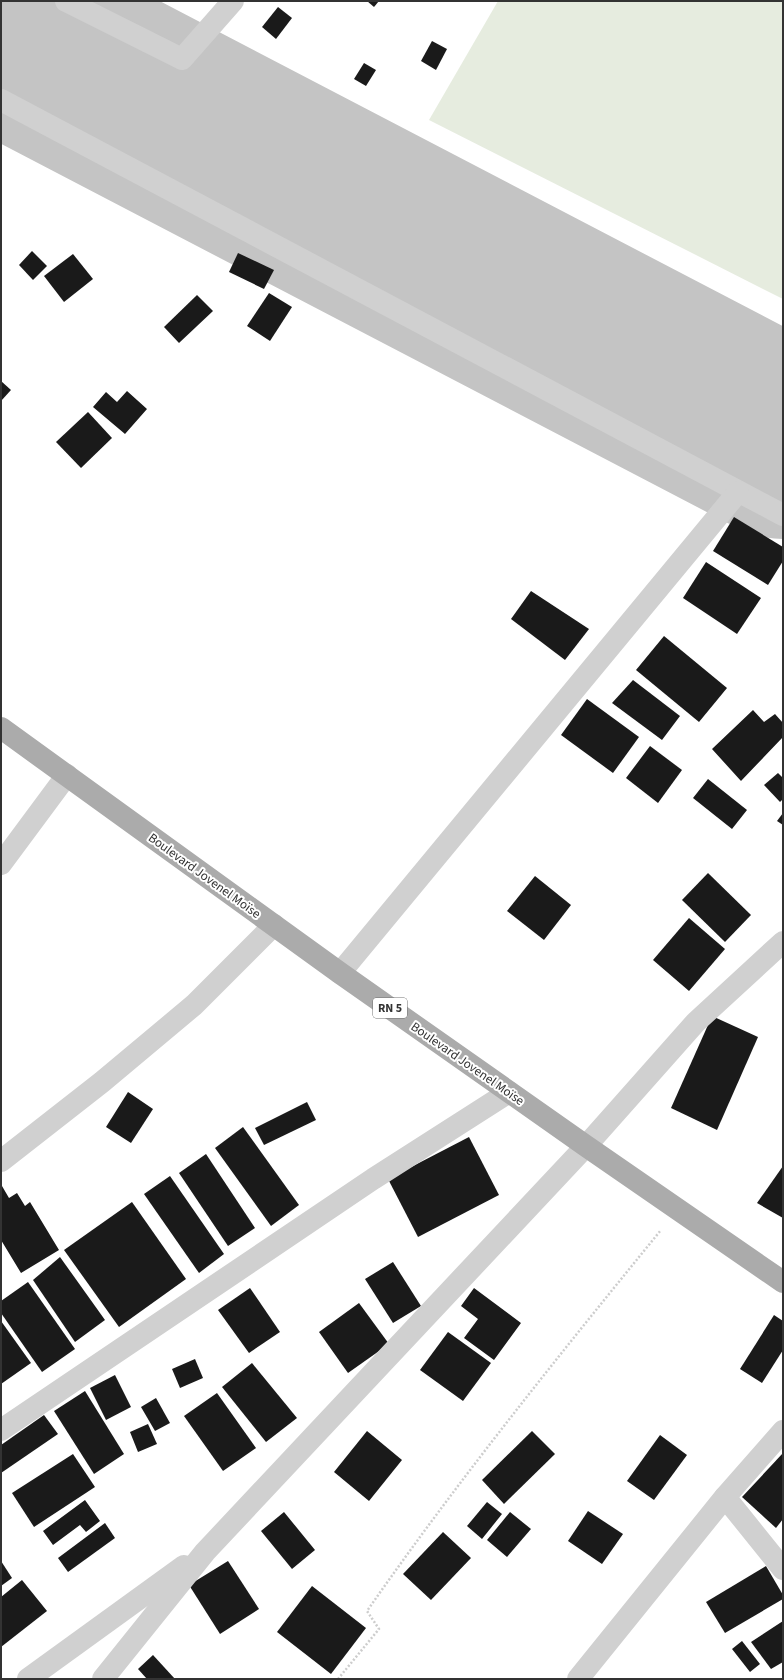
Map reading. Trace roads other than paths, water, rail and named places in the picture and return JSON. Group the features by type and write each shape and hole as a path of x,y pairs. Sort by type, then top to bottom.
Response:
{"main road":[{"name":"Boulevard Jovenel Moïse","path":"1,728 340,973 783,1282"}],"street":[{"path":"66,1 182,59 233,1"},
{"path":"1,100 783,515"},
{"path":"340,973 738,492"},
{"path":"1,864 67,775"},
{"path":"1,1161 102,1082 194,1005 274,925"},
{"path":"103,1679 205,1552 586,1146 696,1022 783,942"},
{"path":"1,1430 373,1179 509,1092"},
{"path":"578,1679 725,1497 783,1431"},
{"path":"725,1497 783,1569"},
{"path":"28,1679 112,1617 205,1552"}]}
